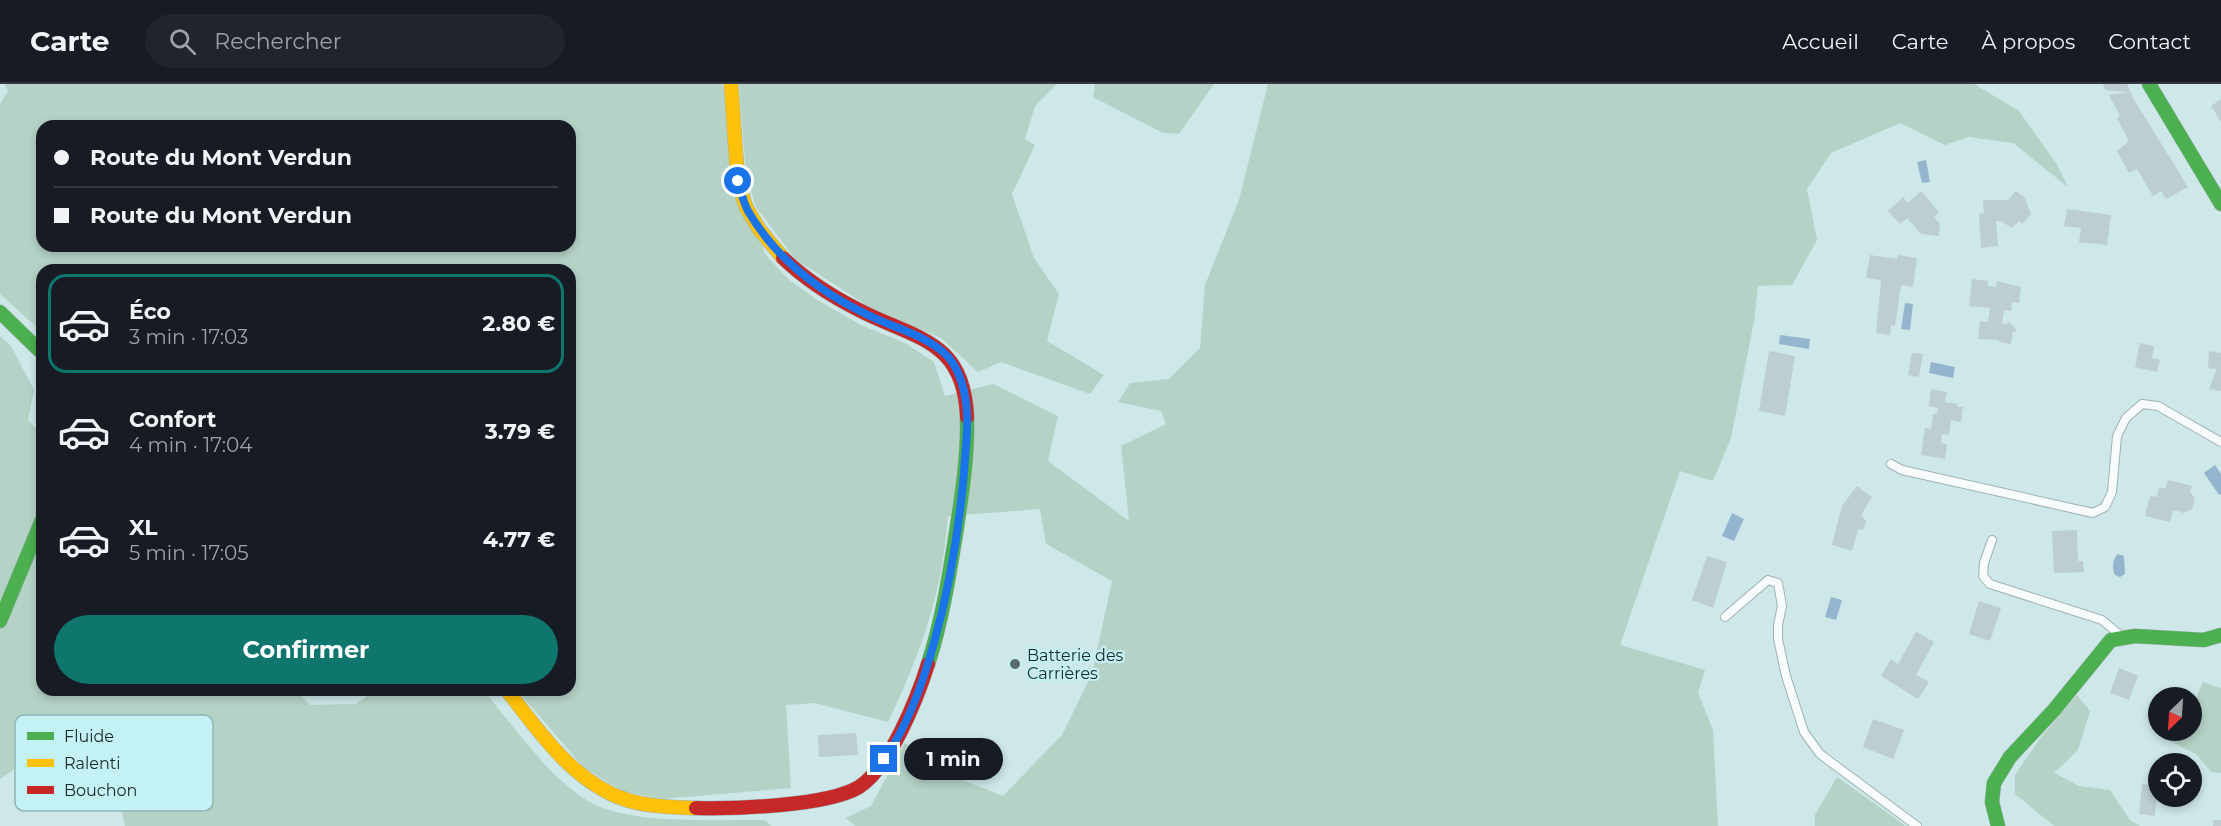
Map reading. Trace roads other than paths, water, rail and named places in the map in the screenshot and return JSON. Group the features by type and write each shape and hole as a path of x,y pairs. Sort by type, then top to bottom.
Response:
{"street":[{"path":"512,696 535,726 585,778 618,797 660,807 697,809 793,803 828,798 858,787 873,774 895,744 918,693 935,640 948,584 961,502 967,414 964,388 954,366 944,352 913,334 866,314 826,292 776,251 747,209 738,181 731,84"},
{"path":"2150,84 2152,92 2221,204"},
{"path":"0,312 36,347"},
{"path":"0,621 36,534"},
{"path":"1998,826 1992,802 1994,783 2010,757 2054,710 2111,640 2135,636 2204,640 2221,635"}],"lane":[{"path":"1891,464 1902,470 2093,513 2105,507 2112,492 2117,436 2126,418 2142,404 2158,406 2221,442"},
{"path":"1992,540 1984,563 1983,576 1990,584 2102,620 2117,631 2122,638"},
{"path":"1725,617 1768,580 1778,584 1782,606 1778,639 1786,676 1803,732 1820,754 1917,826"}],"water":[{"path":"1926,160 1930,182 1922,183 1917,162"},
{"path":"1905,303 1913,304 1910,330 1901,329"},
{"path":"1780,335 1810,339 1809,349 1779,344"},
{"path":"1931,362 1955,367 1953,378 1929,373"},
{"path":"2215,465 2221,474 2221,494 2219,495 2204,473"},
{"path":"1732,513 1744,519 1734,541 1722,536"},
{"path":"2118,554 2124,556 2125,574 2120,577 2115,575 2113,567"},
{"path":"1831,597 1842,600 1836,620 1825,617"}],"place":[{"name":"Batterie des Carrières","path":"1015,664"}]}
